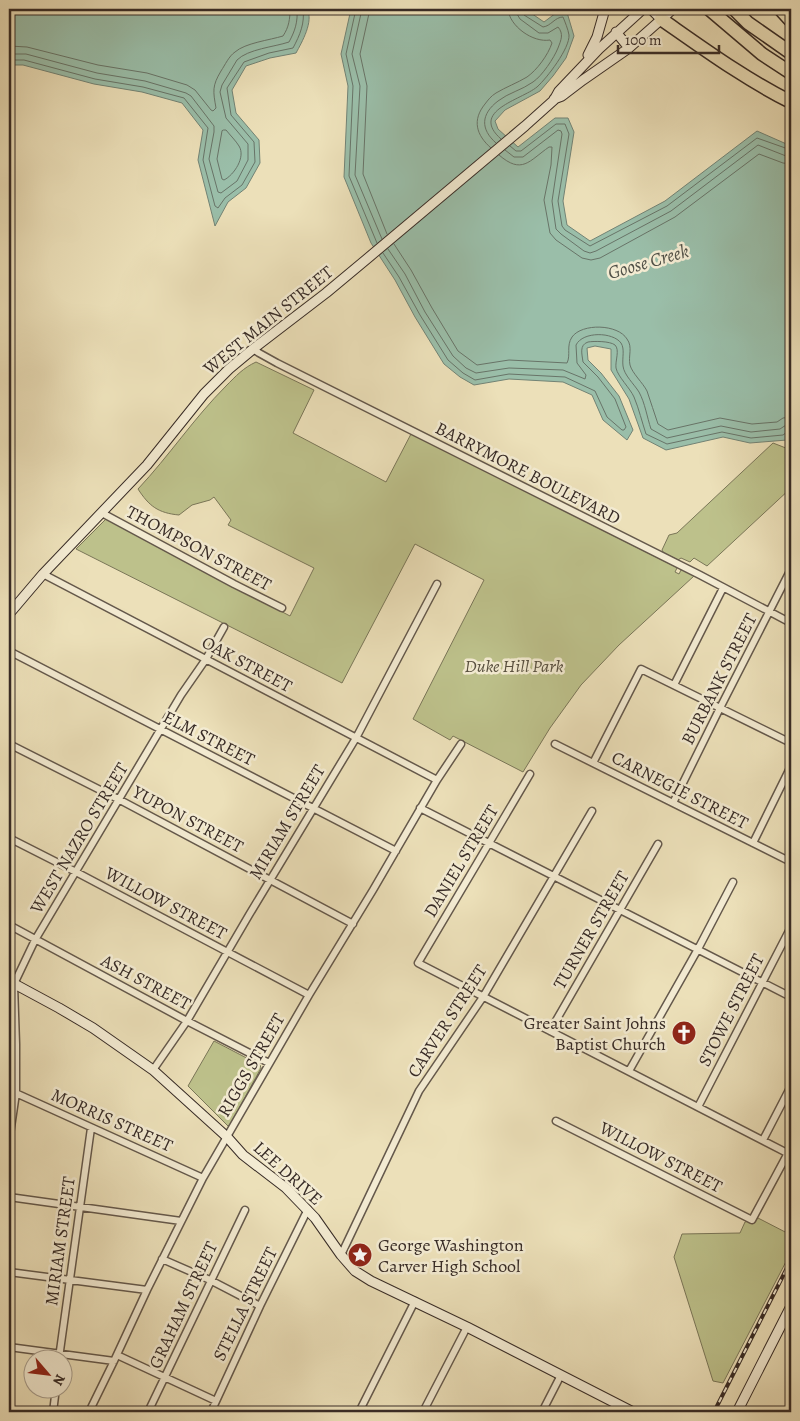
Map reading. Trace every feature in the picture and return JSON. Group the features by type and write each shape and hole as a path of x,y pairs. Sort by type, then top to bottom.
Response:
{"highway":[{"path":"734,9 748,22 791,53"},
{"path":"780,9 791,21"},
{"path":"711,10 762,54 791,73"},
{"path":"662,19 740,74 791,102"}],"main road":[{"path":"583,65 597,37 605,9"},
{"name":"WEST MAIN STREET","path":"554,100 559,91 583,65 616,32 643,9"},
{"path":"652,9 662,19"},
{"name":"WEST MAIN STREET","path":"9,614 43,574 147,465 204,394 234,365 368,258 554,100 629,48 673,9"},
{"path":"616,32 629,48"},
{"name":"LEE DRIVE","path":"11,982 93,1028 153,1070 227,1136 243,1155 286,1188 308,1209 341,1256 355,1271 371,1281 416,1301 633,1412"},
{"path":"737,1412 791,1306"}],"street":[{"name":"BARRYMORE BOULEVARD","path":"253,348 277,363 791,623"},
{"name":"THOMPSON STREET","path":"102,513 282,608"},
{"name":"BURBANK STREET","path":"673,803 791,569"},
{"name":"OAK STREET","path":"43,574 437,780"},
{"name":"MIRIAM STREET","path":"153,1070 187,1021 270,879 356,738 437,584"},
{"path":"674,685 723,588"},
{"name":"WEST NAZRO STREET","path":"9,1140 16,1093 11,982 224,627"},
{"name":"ELM STREET","path":"9,651 396,851"},
{"path":"593,763 641,668 791,743"},
{"name":"YUPON STREET","path":"9,744 120,800 353,924"},
{"name":"RIGGS STREET","path":"89,1412 203,1178 309,995 460,744"},
{"name":"CARNEGIE STREET","path":"555,744 791,862"},
{"path":"753,843 791,766"},
{"name":"DANIEL STREET","path":"483,997 418,963 530,774"},
{"path":"420,808 791,997"},
{"name":"CARVER STREET","path":"341,1256 419,1091 483,997 592,811"},
{"name":"WILLOW STREET","path":"9,838 309,995"},
{"name":"TURNER STREET","path":"550,1031 658,844"},
{"path":"629,1071 698,949 733,882"},
{"name":"ASH STREET","path":"9,926 269,1064"},
{"name":"STOWE STREET","path":"698,1107 791,927"},
{"path":"483,997 790,1154"},
{"path":"763,1140 791,1086"},
{"name":"MORRIS STREET","path":"9,1090 203,1178"},
{"name":"WILLOW STREET","path":"556,1120 752,1220 790,1154"},
{"name":"MIRIAM STREET","path":"61,1348 91,1128"},
{"path":"9,1197 181,1221"},
{"name":"STELLA STREET","path":"211,1412 308,1209"},
{"name":"GRAHAM STREET","path":"148,1412 245,1210"},
{"path":"162,1259 210,1280 260,1306"},
{"path":"9,1272 147,1290"},
{"path":"359,1412 416,1301"},
{"path":"423,1412 468,1327"},
{"path":"9,1347 22,1349"},
{"path":"72,1356 116,1358 216,1401"},
{"path":"542,1412 561,1375"},
{"path":"52,1412 54,1398"}],"green space":[{"name":"Duke Hill Park","path":"256,362 314,390 293,433 386,482 411,434 676,567 675,572 679,574 683,570 694,576 619,645 581,685 550,728 523,772 453,736 450,740 413,719 484,580 415,544 342,683 76,549 106,519 290,616 314,568 228,525 231,520 214,497 192,505 179,515 155,508 138,489 214,398 240,372"},
{"path":"773,443 791,450 791,488 707,566 694,558 690,562 681,558 678,560 663,552 662,550 669,535 677,533"},
{"path":"214,1041 260,1065 261,1068 228,1126 188,1086"},
{"path":"758,1218 791,1235 791,1252 723,1383 713,1381 674,1257 682,1234 740,1233 745,1222"}],"water":[{"path":"9,9 307,9 309,19 296,53 270,58 246,66 232,90 236,113 259,140 260,163 246,188 228,202 215,226 198,160 203,130 182,103 142,92 94,84 23,65 9,65"},
{"name":"Goose Creek","path":"351,9 525,9 544,22 556,13 566,9 574,36 566,58 540,91 505,110 495,121 498,129 518,147 555,118 568,118 574,132 563,201 567,225 590,241 665,201 757,131 791,146 791,433 787,440 750,443 723,437 666,450 643,438 629,399 611,370 611,349 595,346 587,348 588,360 619,396 633,430 627,440 603,420 592,395 563,382 509,379 474,385 444,364 371,243 344,177 348,86 341,54"}],"railway":[{"path":"714,1412 791,1260"}],"place":[{"name":"Greater Saint Johns Baptist Church","path":"684,1033"},
{"name":"George Washington Carver High School","path":"360,1255"}]}
